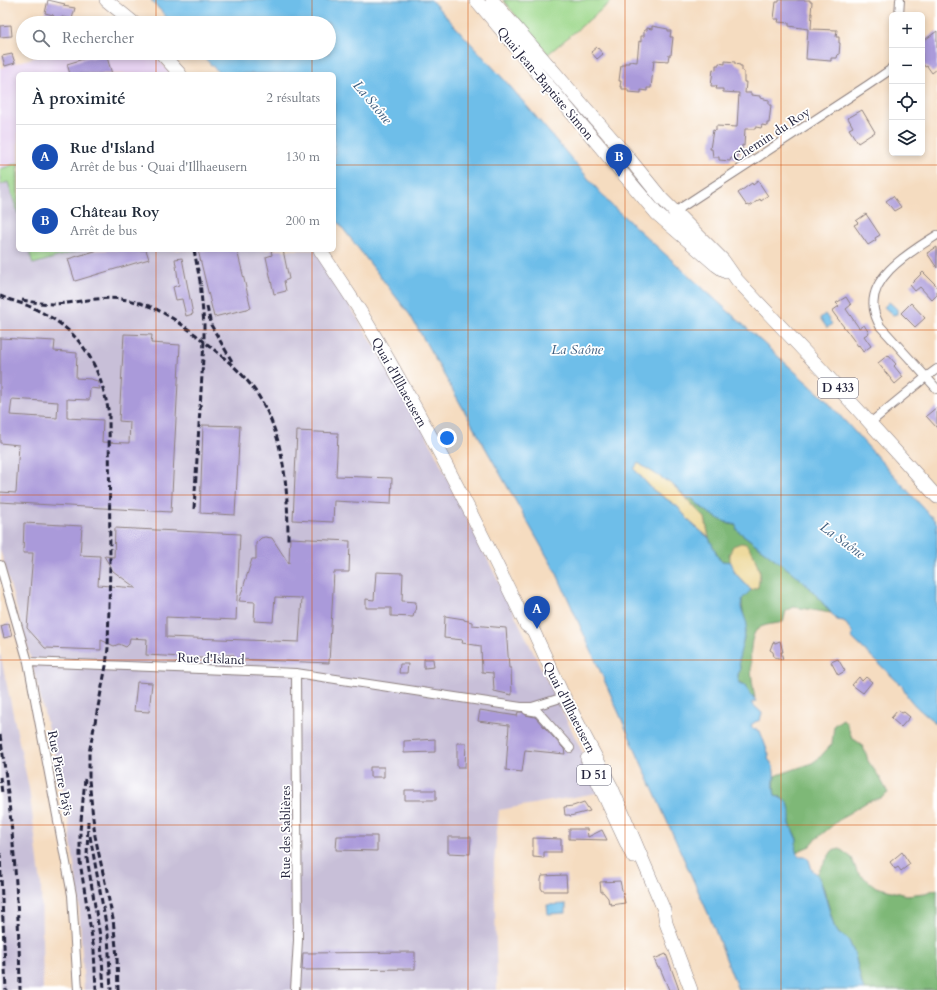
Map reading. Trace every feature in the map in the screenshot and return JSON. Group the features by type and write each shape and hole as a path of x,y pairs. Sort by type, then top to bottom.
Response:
{"main road":[{"path":"106,0 125,16"},
{"path":"112,0 127,16"},
{"name":"Quai Jean-Baptiste Simon","path":"476,0 651,208 665,222 716,265 738,280"},
{"name":"Quai Jean-Baptiste Simon","path":"492,0 628,157 662,199 723,260 738,280 937,497"},
{"path":"167,60 178,72"},
{"name":"Quai d'Illhaeusern","path":"321,252 359,309 401,381 460,490 526,625 526,633 561,699 612,788 664,910 666,923 691,990"}],"street":[{"path":"899,12 900,0"},
{"name":"Chemin du Roy","path":"665,222 688,202 889,71"},
{"path":"937,235 903,257 892,267 883,278 876,292 874,304 875,314 880,326 937,390"},
{"path":"870,423 926,377 937,370"},
{"name":"Rue Pierre Paÿs","path":"0,565 28,662 72,894 78,990"},
{"name":"Rue d'Island","path":"28,662 296,673 521,707 532,707 561,699"},
{"name":"Rue des Sablières","path":"295,990 298,940 296,673"},
{"path":"521,707 538,712 570,748"}],"shaded area":[{"path":"26,60 159,60 169,72 16,72 16,164 0,169 0,68"},
{"path":"8,182 16,208 16,252 30,252 33,264 74,252 317,252 417,416 602,792 499,810 494,863 497,990 84,990 79,901 65,797 29,652 0,550 0,185"},
{"path":"0,653 29,788 41,885 43,990 0,990"}],"green space":[{"path":"503,0 613,0 548,54"},
{"path":"16,164 16,208 8,182 0,185 0,169"},
{"path":"30,252 74,252 33,264"},
{"path":"687,498 691,498 700,507 729,524 736,525 737,530 793,573 811,589 831,613 794,607 786,611 783,622 759,628 752,640 751,650 752,682 755,698 747,691 745,685 739,681 738,676 740,670 739,657 745,629 742,599 751,590 758,587 760,572 753,553 729,553 731,562 722,561 719,559 709,538 705,518"},
{"path":"843,719 846,722 852,738 861,744 868,761 888,793 881,798 867,802 844,816 816,839 810,846 796,852 795,847 797,839 790,824 781,797 775,795 775,776 812,763 819,758 832,744 834,725"},
{"path":"840,849 852,858 857,872 876,887 907,895 925,893 937,889 937,990 864,990 855,955 849,941 839,934 834,926 824,889 817,874 832,851"}],"sand":[{"path":"638,462 673,485 705,518 709,538 690,522 677,506 653,490 634,469"},
{"path":"741,543 746,544 753,553 760,573 758,587 751,590 737,575 731,564 730,553 733,546"}],"water":[{"name":"La Saône","path":"151,0 431,0 509,85 610,204 825,399 937,523 937,724 916,707 902,686 852,638 853,633 844,621 837,620 811,589 793,573 737,530 736,525 712,515 693,499 687,498 673,485 638,463 634,469 653,490 677,506 690,522 709,538 719,559 722,561 731,562 735,573 751,590 742,599 741,607 747,624 739,658 740,671 738,674 738,679 740,683 745,685 756,701 751,703 762,713 760,720 751,725 753,729 760,731 769,755 768,759 774,772 775,795 788,802 790,824 797,840 795,846 796,852 799,856 805,856 809,860 812,870 817,874 821,882 834,926 839,934 844,936 849,941 855,955 864,990 738,990 711,920 557,574 410,315 336,220 336,72 218,72 207,60 336,60 336,16 166,16"},
{"path":"889,302 897,309 897,314 893,315 884,307"},
{"path":"825,314 832,324 827,328 820,318"},
{"path":"566,904 566,913 548,914 547,905"}],"building":[{"path":"48,0 65,4 63,6 75,8 73,16 54,16 45,13"},
{"path":"779,0 810,0 810,2 812,2 811,29 837,30 836,37 839,37 840,43 839,55 838,54 837,58 831,58 831,61 806,59 808,29 789,26 789,23 778,22 779,19 774,19 776,2 779,2"},
{"path":"11,25 12,36 0,37 0,26"},
{"path":"652,26 671,31 670,37 673,37 671,55 669,55 668,61 654,60 651,88 647,88 647,91 641,90 641,93 628,92 628,89 622,89 622,87 620,87 621,81 619,81 621,65 624,65 624,63 629,63 629,61 637,62 639,41 641,42 641,36 644,36 644,30 647,30 647,28 652,29"},
{"path":"937,31 937,69 932,73 927,66 925,67 925,40"},
{"path":"597,47 603,54 597,59 591,52"},
{"path":"12,54 15,63 5,66 2,56"},
{"path":"80,60 108,60 111,72 69,72 67,64"},
{"path":"725,61 735,62 735,64 742,66 742,71 744,72 744,82 746,82 745,93 751,93 751,95 760,96 760,98 769,100 769,105 771,105 769,123 767,123 767,126 762,125 761,128 756,127 755,129 745,129 744,146 742,145 742,150 739,149 739,155 737,155 737,158 731,158 730,161 719,160 719,157 713,157 712,149 710,149 713,130 716,131 716,126 737,127 739,93 723,92 723,89 716,89 717,86 711,86 713,69 716,70 716,65 719,65 719,63 725,64"},
{"path":"862,110 875,132 858,143 849,129 853,127 848,118"},
{"path":"758,181 768,196 761,201 760,199 750,206 747,206 738,193 752,183 753,185"},
{"path":"893,196 901,207 894,211 886,201"},
{"path":"866,214 880,235 875,238 876,240 868,245 854,225 858,223 856,221"},
{"path":"937,247 937,268 927,253"},
{"path":"91,252 147,252 149,259 75,281 68,259"},
{"path":"198,252 237,252 251,308 214,317"},
{"path":"271,252 283,252 289,279 284,281 286,291 274,294 266,257 272,255"},
{"path":"182,258 193,314 186,316 182,299 176,300 173,287 179,285 175,259"},
{"path":"923,272 937,286 937,295 932,300 920,287 915,291 910,285"},
{"path":"846,297 851,305 846,309 859,328 864,325 869,333 864,336 871,346 863,352 832,311 839,306 836,303"},
{"path":"911,303 925,318 915,327 901,313"},
{"path":"124,334 152,335 151,343 180,345 171,512 0,502 0,492 16,493 19,445 0,443 0,338 55,341 54,351 77,353 76,378 97,381 100,389 90,388 89,400 67,399 67,418 103,420 102,442 129,443 130,422 119,421","holes":["12,399 58,402 57,418 10,415"]},
{"path":"888,355 896,364 894,366 903,377 895,384 878,363"},
{"path":"937,407 937,428 926,416"},
{"path":"203,425 240,426 235,515 200,513"},
{"path":"297,431 338,433 336,476 392,478 391,504 334,501 333,522 293,520"},
{"path":"24,523 82,526 80,555 100,556 98,585 136,588 113,571 104,556 114,557 115,528 240,534 236,620 166,617 166,637 299,642 302,598 275,597 273,622 254,621 255,602 239,601 252,559 256,559 256,543 261,538 272,538 289,564 290,538 350,541 349,572 334,572 329,663 234,659 234,655 218,655 218,659 146,655 147,639 130,638 129,644 126,647 119,644 114,646 101,640 101,650 45,648 27,628 33,553 23,553"},
{"path":"376,572 403,573 402,601 416,602 413,617 391,616 391,608 366,608 366,599 374,600"},
{"path":"445,616 464,619 472,622 472,625 506,628 509,668 511,668 512,695 494,691 493,673 482,672 481,646 462,643 463,640 444,638"},
{"path":"9,623 12,636 4,638 1,626"},
{"path":"780,641 783,659 774,657 773,652 770,650 773,642 775,643"},
{"path":"424,659 433,659 434,667 424,668"},
{"path":"838,659 845,671 838,675 831,662"},
{"path":"400,664 408,664 407,673 399,673"},
{"path":"859,677 862,681 866,677 872,682 863,693 852,685"},
{"path":"137,682 152,683 149,712 134,711"},
{"path":"480,710 517,716 518,712 522,712 526,715 535,717 564,749 565,754 525,750 522,772 506,770 509,725 478,721"},
{"path":"898,710 902,713 904,712 910,717 901,727 891,718"},
{"path":"435,739 435,752 404,753 404,741"},
{"path":"457,743 466,743 465,767 457,767"},
{"path":"370,767 384,767 384,777 370,777"},
{"path":"405,790 436,790 436,800 405,800"},
{"path":"584,802 590,811 570,816 565,815 564,807 573,806"},
{"path":"569,829 587,829 588,837 602,830 607,840 569,839"},
{"path":"337,836 377,836 377,851 336,850"},
{"path":"448,837 471,837 470,854 448,853"},
{"path":"533,838 561,839 561,852 544,852 544,858 533,857"},
{"path":"902,852 910,864 901,871 898,867 895,869 890,862"},
{"path":"566,875 567,891 543,891 541,888 542,876"},
{"path":"620,881 625,903 611,905 611,903 609,904 608,898 603,892 601,892 600,882"},
{"path":"415,952 415,969 302,970 303,953"},
{"path":"666,954 679,990 669,990 660,968 658,968 654,959"}],"railway":[{"path":"194,252 201,286"},
{"path":"194,509 204,341 200,281"},
{"path":"0,296 24,304 53,319 78,340 87,352 94,366 100,381 109,414 110,565 108,648 106,666 89,753 89,780 95,836 113,919 117,957 118,990"},
{"path":"22,300 55,304 112,298 132,301 152,307 179,322 231,364 250,384 262,401 271,420 282,459 285,480 288,542"},
{"path":"207,307 211,325 233,363"},
{"path":"0,735 5,767 14,862 20,990"},
{"path":"0,777 2,793"},
{"path":"85,779 80,831 80,862 94,950 96,990"},
{"path":"88,821 87,858 101,942 104,990"},
{"path":"90,836 108,935 111,990"},
{"path":"0,853 6,990"}],"place":[{"name":"Château Roy","path":"619,177"},
{"name":"Rue d'Island","path":"537,629"}]}
